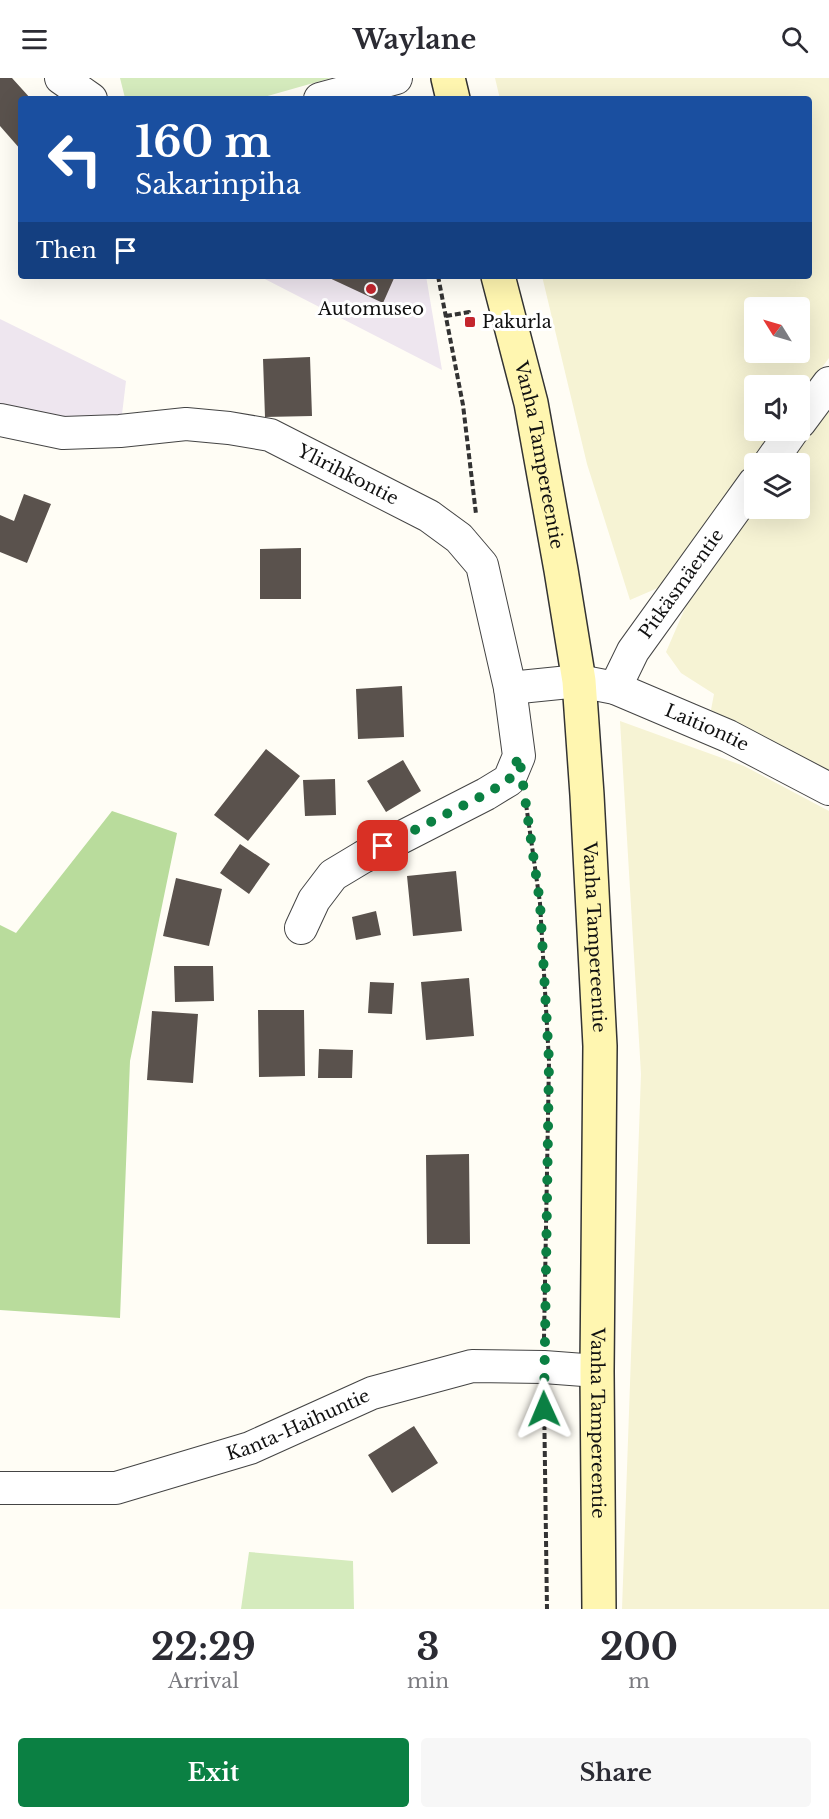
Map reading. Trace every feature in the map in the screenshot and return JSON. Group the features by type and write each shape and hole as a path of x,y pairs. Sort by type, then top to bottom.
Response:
{"main road":[{"path":"448,78 452,96"},
{"name":"Vanha Tampereentie","path":"499,279 531,403 579,681 600,1046 597,1371 598,1609"}],"street":[{"path":"61,78 87,96"},
{"path":"331,96 396,78"},
{"path":"810,409 829,383"},
{"name":"Ylirihkontie","path":"0,420 63,433 120,431 186,424 270,435 429,516 459,538 482,565 510,688 519,756 509,780 333,875 314,900 301,928"},
{"name":"Pitkäsmäentie","path":"615,688 633,651 744,497"},
{"path":"510,688 579,681"},
{"name":"Laitiontie","path":"579,681 615,688 728,736 829,789"},
{"name":"Kanta-Haihuntie","path":"0,1488 116,1488 250,1448 372,1393 472,1365 597,1371"}],"path":[{"path":"439,279 463,405 476,519"},
{"path":"446,316 469,312 470,322"},
{"path":"526,801 540,903 549,1061 544,1367 547,1609"}],"shaded area":[{"path":"495,78 829,78 829,358 810,384 810,375 744,375 744,441 768,441 759,453 744,453 744,473 660,587 630,600 587,464 543,279 812,279 812,96 499,96"},
{"path":"265,279 427,279 442,370"},
{"path":"0,319 126,381 120,431 0,420"},
{"path":"829,403 829,772 711,710 714,694 681,673 666,652 692,592 746,519 810,519 810,453 792,453 801,441 810,441 810,429"},
{"path":"620,721 744,766 829,811 829,1609 622,1609 641,1074"}],"green space":[{"path":"120,78 331,78 268,96 124,96"},
{"path":"112,811 177,833 130,1061 120,1318 0,1310 0,925 16,933"},
{"path":"249,1552 353,1561 354,1609 241,1609"}],"building":[{"path":"0,78 12,78 28,96 18,96 18,147 0,126"},
{"name":"Automuseo","path":"331,279 394,279 383,303"},
{"path":"310,357 312,416 265,417 263,359"},
{"path":"24,494 51,504 27,563 0,552 0,515 14,521"},
{"path":"301,548 301,599 260,599 260,549"},
{"path":"402,686 404,737 358,739 356,689"},
{"path":"266,749 300,776 248,841 214,815"},
{"path":"403,760 421,791 386,812 367,781"},
{"path":"335,779 336,815 305,816 303,780"},
{"path":"240,844 270,864 249,894 220,873"},
{"path":"456,871 462,931 413,936 407,876"},
{"path":"176,878 222,889 209,946 163,936"},
{"path":"376,911 381,935 356,940 352,917"},
{"path":"174,966 213,966 214,1001 175,1002"},
{"path":"469,978 474,1036 426,1040 421,982"},
{"path":"370,982 394,983 392,1014 368,1013"},
{"path":"258,1010 304,1010 305,1076 259,1077"},
{"path":"152,1011 198,1014 193,1083 147,1080"},
{"path":"319,1049 353,1050 352,1078 318,1078"},
{"path":"469,1154 470,1244 427,1244 426,1155"},
{"path":"414,1426 438,1463 392,1493 368,1455"}],"place":[{"name":"Automuseo","path":"371,289"},
{"name":"Pakurla","path":"470,322"}],"route":[{"path":"383,846 509,780 519,756 540,903 549,1061 544,1409"}]}
